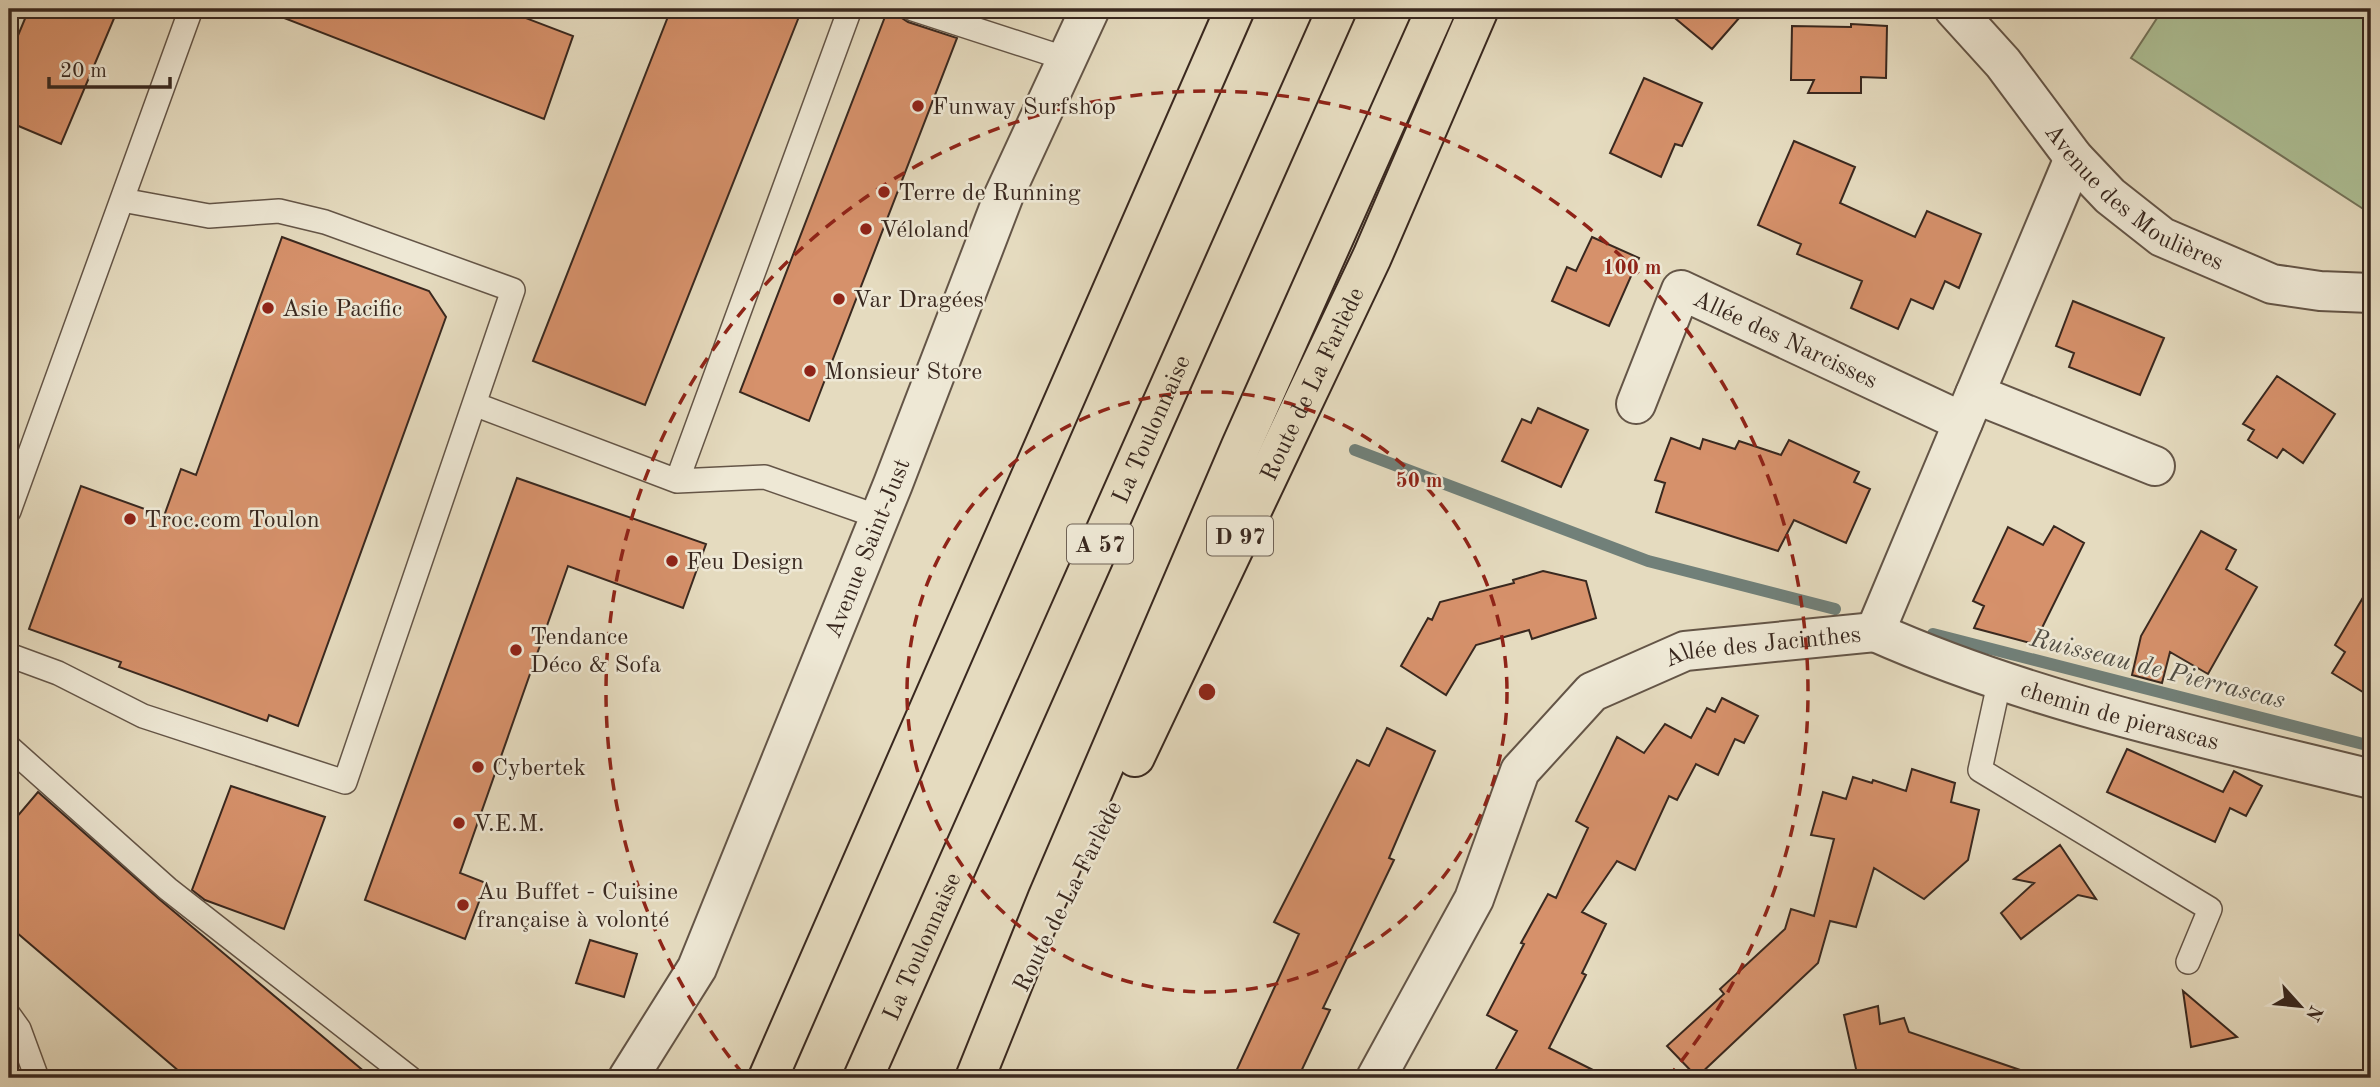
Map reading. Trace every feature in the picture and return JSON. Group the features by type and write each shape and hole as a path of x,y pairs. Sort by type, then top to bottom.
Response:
{"main road":[{"path":"768,1078 1235,9"},
{"name":"La Toulonnaise","path":"863,1078 1337,9"},
{"name":"Route de La Farlède","path":"980,1067 1047,899 1225,484 1436,9"},
{"name":"Route de La Farlède","path":"980,1067 1064,907 1360,282 1479,9"}],"street":[{"name":"Avenue Saint-Just","path":"628,1078 697,968 879,517 1004,195 1090,9"},
{"path":"1460,51 1486,9"},
{"name":"Avenue des Moulières","path":"1954,9 2003,63 2074,158 2110,196 2162,237 2272,284 2320,291 2371,293"},
{"name":"Allée des Jacinthes","path":"1376,1078 1474,899 1520,771 1592,692 1685,651 1875,632 2074,158"},
{"name":"Allée des Narcisses","path":"1636,404 1681,290 1969,408"},
{"path":"1969,408 2155,466"},
{"name":"chemin de pierascas","path":"1875,632 1936,659 2055,697 2371,779"}],"lane":[{"path":"9,512 191,9"},
{"path":"677,481 850,9"},
{"path":"913,9 1067,59"},
{"path":"9,655 58,673 143,716 345,782 513,290 325,222 279,211 209,216 122,200"},
{"path":"474,404 677,481 765,477 879,517"},
{"path":"2000,679 1980,770 2210,909 2188,962"},
{"path":"9,747 168,888 410,1078"},
{"path":"9,1015 19,1029 37,1078"}],"green space":[{"path":"2163,9 2371,9 2371,214 2131,58"}],"building":[{"path":"29,9 118,9 61,144 9,122 9,57"},
{"path":"502,9 573,36 544,119 266,11"},
{"path":"671,9 802,9 645,405 533,361"},
{"path":"888,9 899,9 902,18 908,22 957,38 809,421 740,392"},
{"path":"1664,9 1747,9 1712,49"},
{"path":"1851,24 1887,26 1886,78 1861,77 1861,93 1808,93 1814,80 1791,80 1792,26 1851,27"},
{"path":"1644,78 1702,103 1682,146 1675,144 1661,177 1610,153"},
{"path":"1794,141 1855,167 1840,203 1915,237 1927,211 1981,234 1959,288 1945,281 1933,309 1911,299 1898,329 1851,308 1862,281 1797,254 1801,244 1758,225"},
{"path":"282,237 429,291 446,317 298,726 269,715 267,721 119,667 121,662 29,629 81,486 164,516 181,469 196,475"},
{"path":"1592,237 1639,258 1609,326 1552,301 1567,267 1576,271"},
{"path":"2073,301 2164,338 2140,395 2069,367 2074,353 2056,346"},
{"path":"2277,376 2335,414 2303,463 2283,449 2277,458 2248,440 2254,430 2243,424"},
{"path":"1538,408 1588,430 1561,487 1502,461 1522,419 1531,423"},
{"path":"1671,438 1700,449 1703,439 1735,449 1739,441 1781,455 1789,440 1859,472 1854,482 1870,489 1846,543 1794,520 1778,551 1656,512 1665,483 1655,480"},
{"path":"517,478 706,544 683,608 568,566 460,873 486,883 465,939 365,900"},
{"path":"2054,526 2084,543 2034,644 1974,628 1984,606 1973,601 2008,527 2043,545"},
{"path":"2201,531 2236,550 2226,569 2257,587 2208,674 2170,652 2162,683 2132,675 2141,636"},
{"path":"1543,571 1586,581 1596,618 1532,639 1529,630 1476,645 1446,695 1401,666 1428,618 1432,620 1440,602 1514,583 1513,580"},
{"path":"2371,584 2371,697 2332,673 2345,652 2335,645"},
{"path":"1722,698 1758,716 1744,743 1735,739 1718,775 1696,764 1677,800 1669,796 1635,870 1617,861 1582,912 1606,924 1582,973 1586,975 1549,1048 1609,1078 1491,1078 1517,1031 1487,1015 1548,894 1556,898 1588,828 1576,821 1617,737 1644,753 1665,724 1691,738 1707,708 1715,712"},
{"path":"1387,728 1435,751 1389,858 1394,860 1323,1008 1330,1010 1298,1078 1233,1078 1299,934 1274,922 1357,760 1369,766"},
{"path":"2127,749 2223,792 2234,771 2262,786 2246,816 2230,808 2215,842 2107,792"},
{"path":"1912,769 1955,783 1951,802 1979,810 1968,860 1924,899 1874,868 1856,927 1830,921 1818,963 1697,1077 1667,1046 1724,994 1720,989 1785,929 1791,909 1814,916 1834,839 1811,835 1823,792 1846,799 1853,777 1872,783 1873,780 1906,791"},
{"path":"231,786 325,817 284,929 205,900 192,890"},
{"path":"38,792 159,899 372,1078 187,1078 9,926 9,826"},
{"path":"2060,845 2096,899 2078,895 2021,939 2001,913 2034,883 2014,879"},
{"path":"590,940 637,954 624,997 576,983"},
{"path":"2183,991 2237,1037 2191,1047"},
{"path":"1878,1006 1880,1024 1904,1018 1909,1032 2029,1073 2028,1078 1858,1078 1844,1015"}],"waterway":[{"name":"Ruisseau de Pierrascas","path":"1355,450 1648,561 1835,609"},
{"name":"Ruisseau de Pierrascas","path":"1933,634 2371,746"}],"place":[{"name":"Funway Surfshop","path":"918,106"},
{"name":"Terre de Running","path":"884,192"},
{"name":"Véloland","path":"866,229"},
{"name":"Var Dragées","path":"839,299"},
{"name":"Asie Pacific","path":"268,308"},
{"name":"Monsieur Store","path":"810,371"},
{"name":"Troc.com Toulon","path":"130,519"},
{"name":"Feu Design","path":"672,561"},
{"name":"Tendance Déco & Sofa","path":"516,650"},
{"name":"Cybertek","path":"478,767"},
{"name":"V.E.M.","path":"459,823"},
{"name":"Au Buffet - Cuisine française à volonté","path":"463,905"}]}
